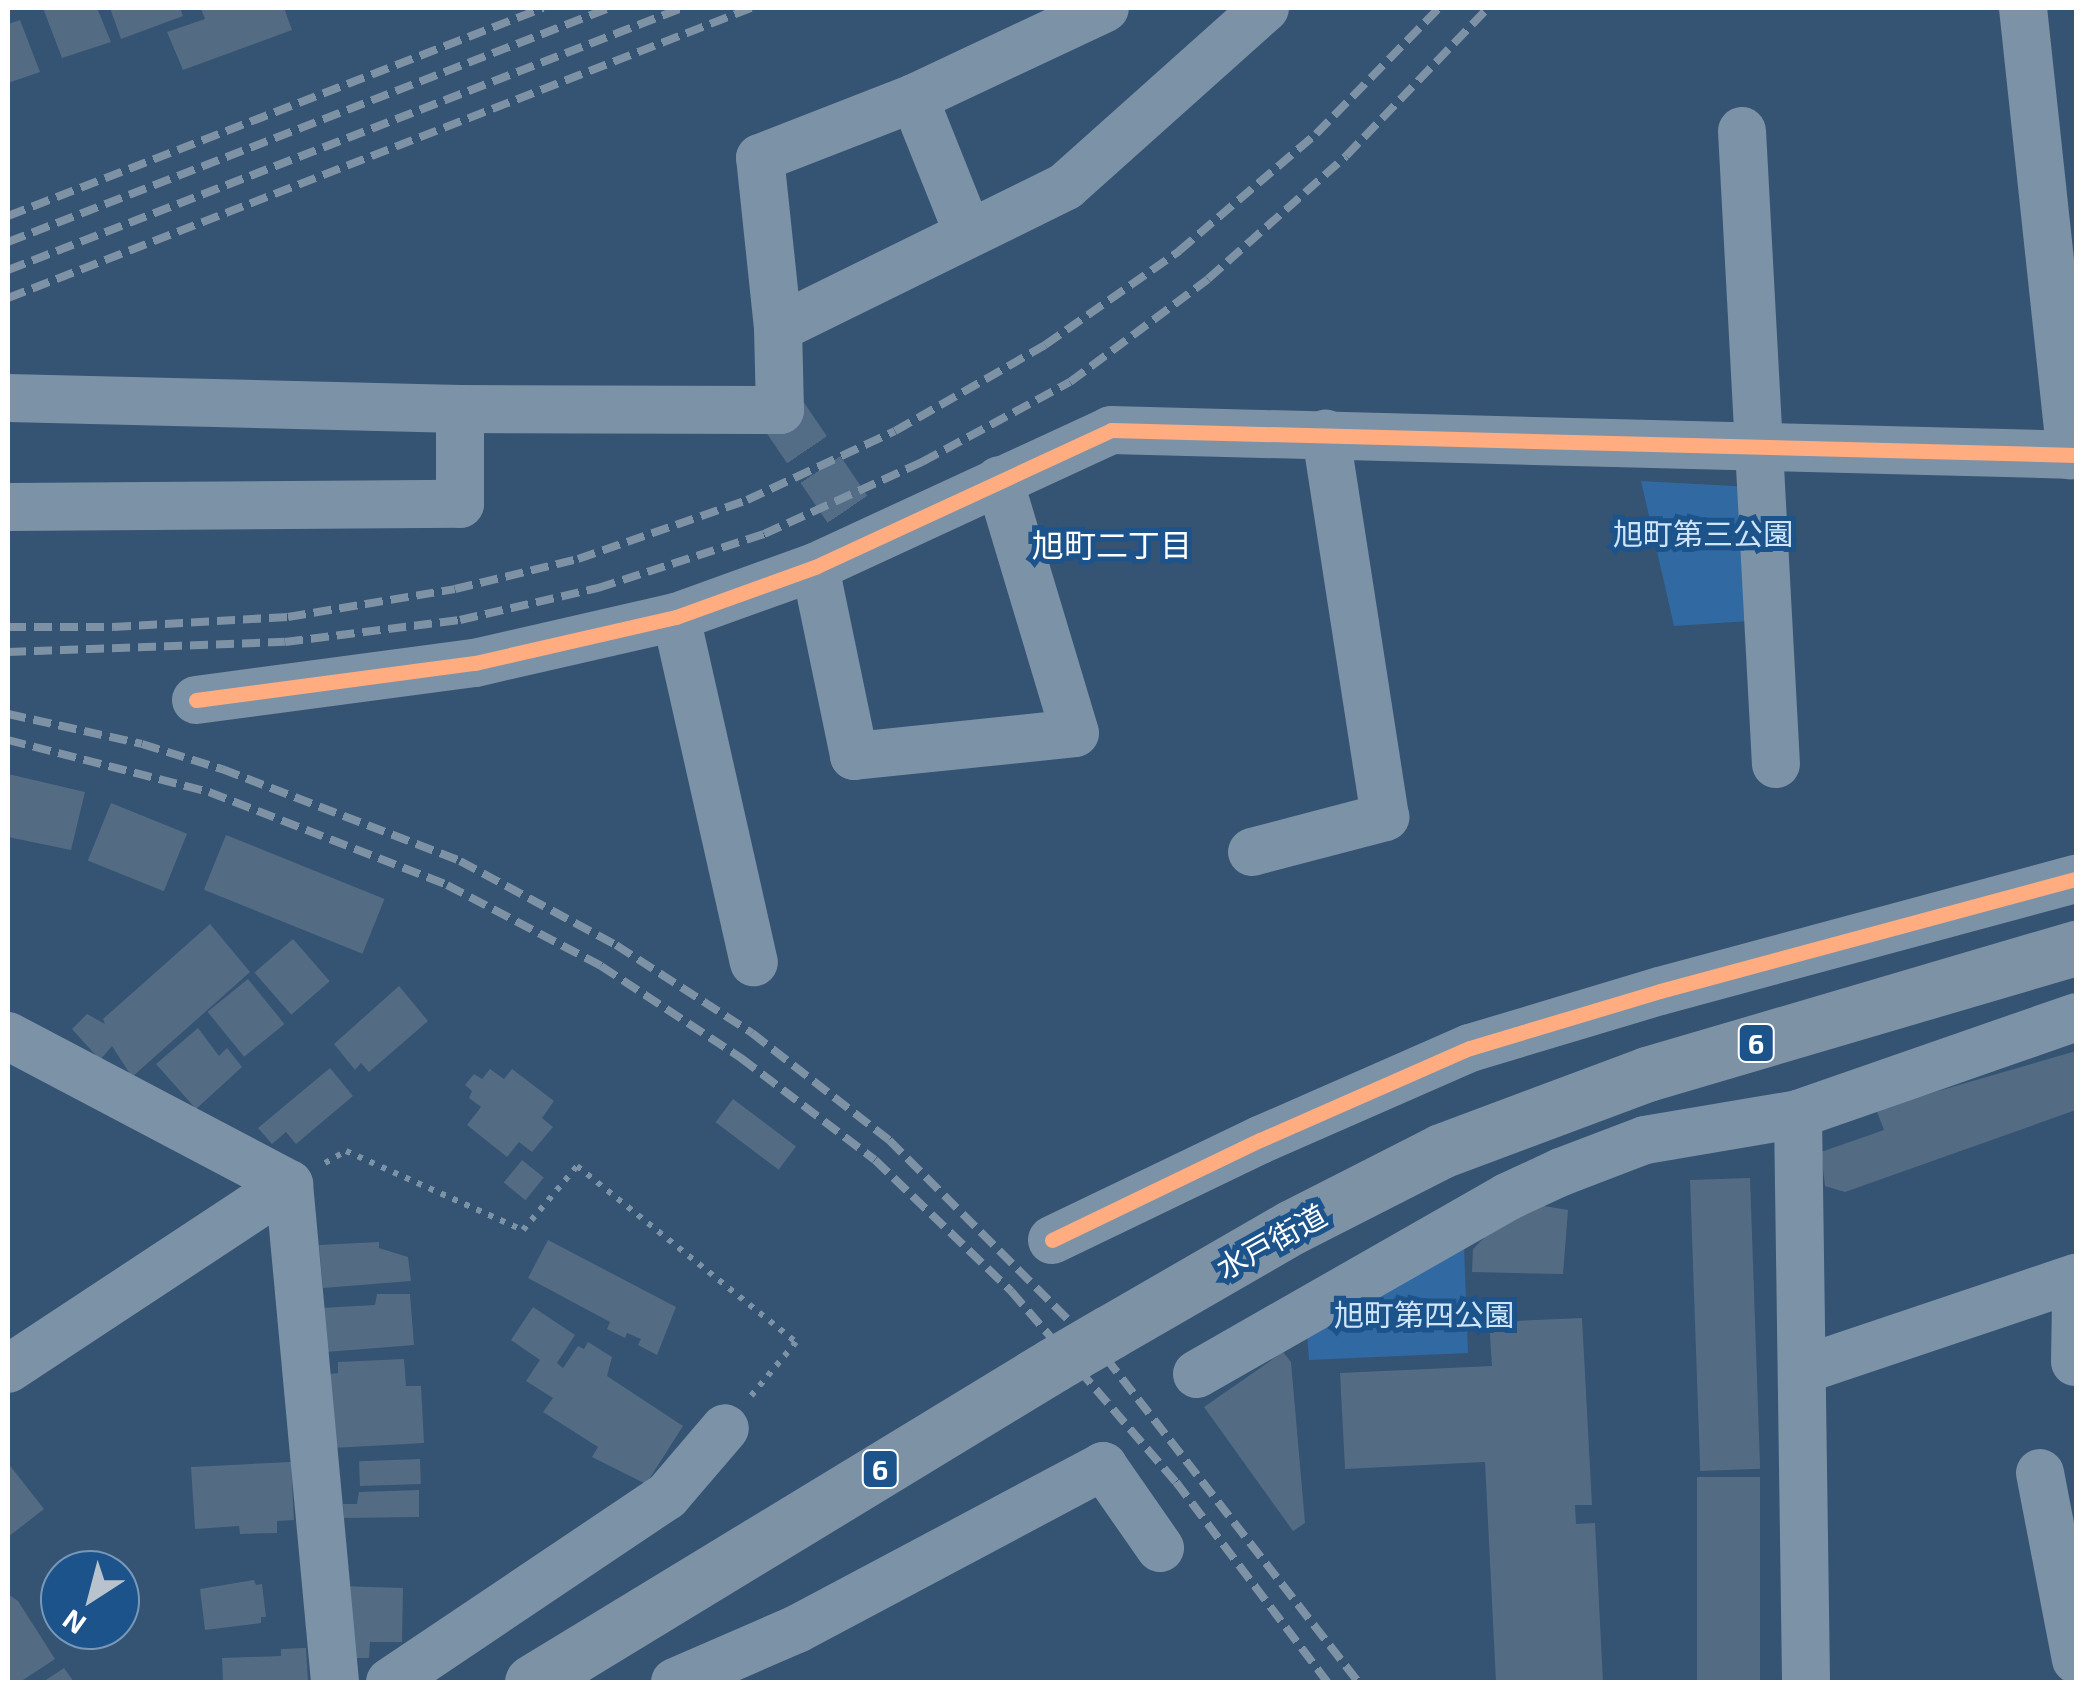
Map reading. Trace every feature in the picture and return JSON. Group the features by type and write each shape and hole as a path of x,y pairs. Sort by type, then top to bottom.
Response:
{"highway":[{"name":"水戸街道","path":"532,1682 1110,1332 1292,1228 1441,1152 1647,1074 2076,948"}],"street":[{"path":"8,398 460,409 780,410 778,328 760,158 914,98 1105,8"},
{"path":"778,328 1066,186 1265,8"},
{"path":"196,700 476,663 676,617 814,566 1110,430 2074,455 2023,8"},
{"path":"914,98 968,233"},
{"path":"1742,131 1776,764"},
{"path":"8,508 460,504 460,409"},
{"path":"1252,852 1385,817 1326,434"},
{"path":"814,566 854,756 1076,732 999,480"},
{"path":"676,617 754,962"},
{"path":"1052,1240 1260,1140 1470,1048 1660,990 2076,879"},
{"path":"1197,1374 1507,1197 1561,1172 1644,1140 1798,1114 2076,1017"},
{"path":"8,1036 289,1184"},
{"path":"1798,1114 1806,1682"},
{"path":"8,1368 289,1184"},
{"path":"289,1184 335,1682"},
{"path":"1802,1370 2076,1278"},
{"path":"2075,1362 2076,1296"},
{"path":"390,1682 667,1496 725,1428"},
{"path":"676,1682 797,1629 1103,1466 1160,1548"},
{"path":"2040,1474 2076,1660"}],"path":[{"path":"289,1184 346,1151 523,1230 577,1166 796,1342 725,1428"}],"green space":[{"name":"旭町第三公園","path":"1641,481 1752,487 1750,621 1674,626"},
{"name":"旭町第四公園","path":"1464,1245 1468,1353 1309,1360 1307,1332"}],"building":[{"path":"43,8 97,8 111,42 62,58"},
{"path":"110,8 180,8 183,16 121,39"},
{"path":"284,8 292,30 183,70 167,32 205,19 201,9"},
{"path":"20,20 40,72 8,83 8,24"},
{"path":"8,774 85,792 71,850 8,837"},
{"path":"111,803 187,834 164,891 88,860"},
{"path":"226,835 385,899 362,954 204,890"},
{"path":"210,924 250,972 132,1077 112,1046 100,1060 72,1029 87,1014 105,1024 103,1019"},
{"path":"293,939 330,981 291,1015 255,972"},
{"path":"248,979 285,1024 244,1057 208,1012"},
{"path":"399,986 428,1021 369,1072 361,1063 355,1070 334,1044"},
{"path":"198,1028 219,1056 227,1048 242,1067 196,1109 156,1064"},
{"path":"2076,1051 2076,1110 1845,1192 1825,1186 1821,1152 1884,1130 1876,1109"},
{"path":"330,1068 353,1096 296,1144 286,1132 272,1144 258,1128"},
{"path":"490,1069 504,1079 512,1069 554,1101 542,1118 553,1127 532,1152 519,1142 507,1157 467,1125 481,1107 469,1098 472,1091 465,1085 474,1074 482,1079"},
{"path":"733,1099 796,1147 779,1170 716,1122"},
{"path":"522,1160 544,1178 526,1200 504,1183"},
{"path":"1750,1178 1760,1469 1700,1471 1690,1180"},
{"path":"1538,1205 1568,1210 1563,1274 1472,1272 1473,1249 1486,1236"},
{"path":"548,1240 676,1307 657,1355 638,1345 641,1339 627,1333 625,1338 607,1329 610,1322 528,1278"},
{"path":"379,1242 379,1248 408,1257 411,1281 323,1288 319,1245"},
{"path":"377,1294 410,1294 414,1345 326,1352 321,1308 375,1305"},
{"path":"533,1307 575,1335 557,1363 563,1368 578,1346 584,1349 588,1342 612,1357 607,1376 683,1426 646,1484 592,1457 598,1447 543,1412 553,1398 526,1381 540,1360 511,1340"},
{"path":"1582,1318 1592,1505 1575,1505 1576,1524 1595,1523 1603,1682 1496,1682 1485,1462 1345,1469 1340,1373 1492,1366 1489,1322"},
{"path":"1283,1352 1291,1362 1305,1523 1293,1531 1204,1407"},
{"path":"404,1359 406,1386 421,1386 424,1443 332,1448 329,1374 338,1373 338,1362"},
{"path":"420,1459 421,1484 360,1486 359,1461"},
{"path":"291,1462 294,1520 277,1521 277,1533 240,1534 239,1526 195,1529 191,1467"},
{"path":"8,1463 44,1509 8,1537"},
{"path":"1697,1477 1760,1477 1760,1682 1697,1682"},
{"path":"419,1490 419,1517 344,1518 343,1504 357,1504 359,1492"},
{"path":"254,1580 256,1585 262,1584 266,1617 261,1617 261,1623 205,1630 200,1589"},
{"path":"340,1586 403,1588 402,1642 370,1642 369,1658 344,1658"},
{"path":"8,1594 18,1601 40,1635 40,1650 49,1650 55,1659 20,1682 8,1682"},
{"path":"306,1648 308,1682 223,1682 222,1658 281,1656 281,1649"},
{"path":"64,1668 74,1682 43,1682"}],"tunnel":[{"path":"780,410 869,541"}],"railway":[{"path":"8,216 543,8"},
{"path":"8,242 609,8"},
{"path":"8,270 682,8"},
{"path":"8,298 751,8"},
{"path":"8,627 113,627 288,617 455,589 578,559 747,500 895,431 1045,345 1179,251 1316,134 1439,8"},
{"path":"8,652 285,642 460,620 598,588 764,534 922,462 1070,382 1208,279 1346,156 1488,8"},
{"path":"8,714 142,744 222,769 460,861 616,945 752,1033 889,1140 1106,1358 1358,1682"},
{"path":"8,740 209,792 447,885 601,966 741,1058 875,1160 1011,1291 1176,1482 1327,1682"}],"cycle path":[{"path":"196,700 475,663 676,617 815,567 1111,430 2076,455"},
{"path":"1052,1240 1260,1140 1470,1048 1660,991 2076,879"}],"district":[{"name":"旭町二丁目","path":"1112,544"}]}
